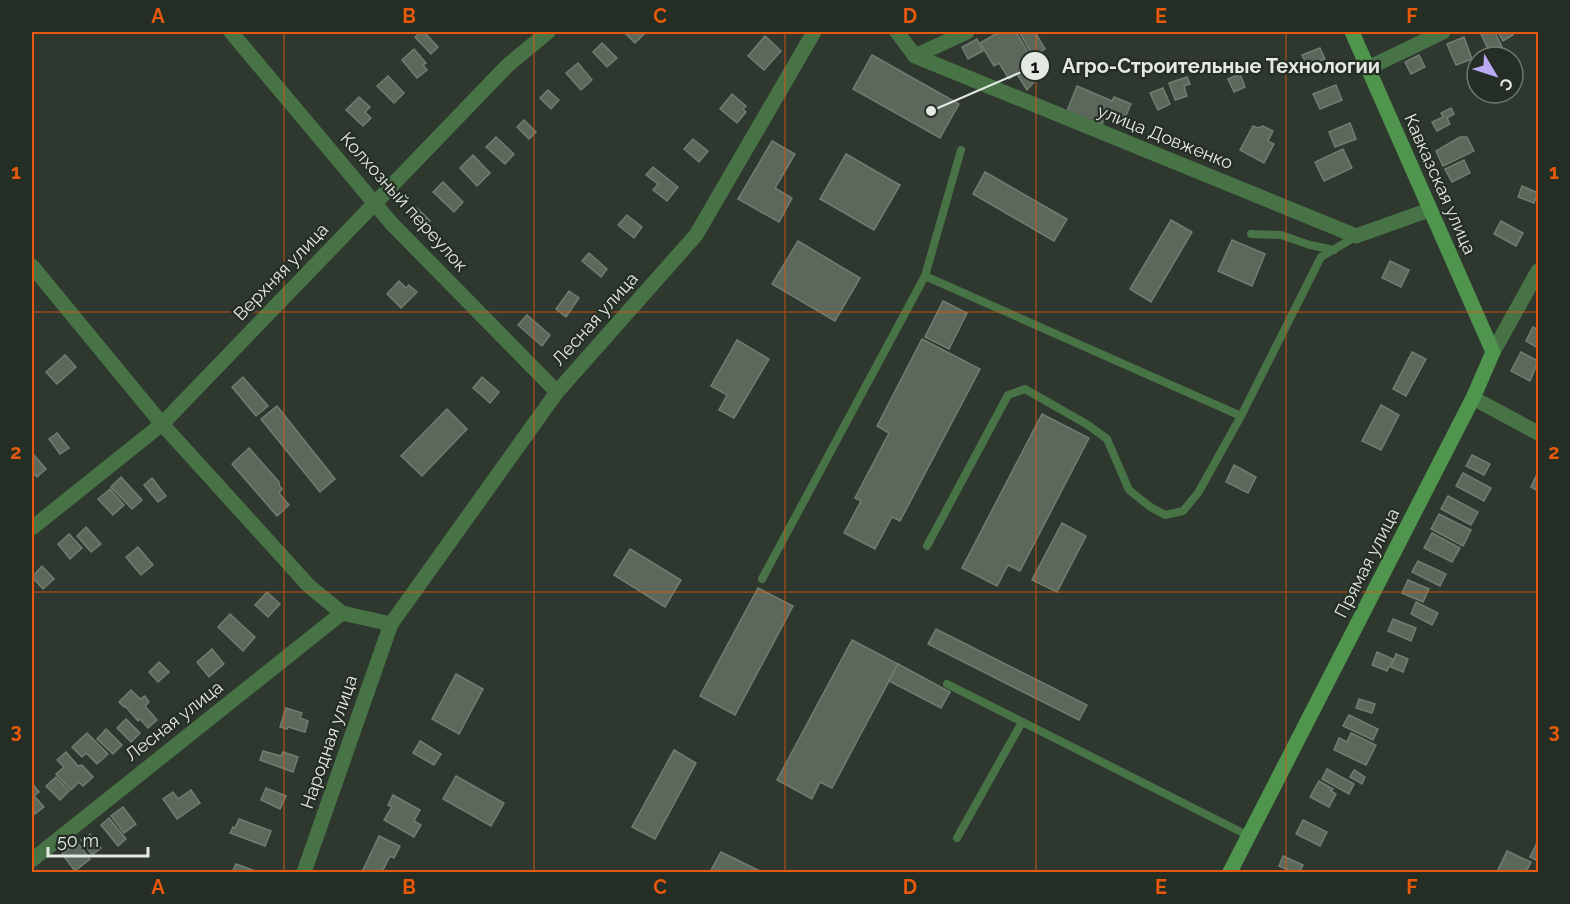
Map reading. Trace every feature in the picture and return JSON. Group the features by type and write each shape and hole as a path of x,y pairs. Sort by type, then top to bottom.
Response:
{"street":[{"name":"Колхозный переулок","path":"231,32 392,224 557,392"},
{"name":"Верхняя улица","path":"32,528 162,424 508,65 548,32"},
{"name":"Лесная улица","path":"391,624 557,392 696,236 814,32"},
{"path":"897,32 915,56 967,32"},
{"name":"Кавказская улица","path":"1352,32 1493,352"},
{"path":"1368,68 1443,32"},
{"name":"улица Довженко","path":"915,56 1356,236"},
{"path":"1356,236 1429,210"},
{"path":"32,266 162,424 309,586 342,613 391,624"},
{"name":"Прямая улица","path":"1230,873 1473,398 1493,352 1539,271"},
{"path":"1473,398 1539,433"},
{"name":"Лесная улица","path":"32,860 342,613"},
{"name":"Народная улица","path":"304,873 391,624"}],"lane":[{"path":"762,579 925,276 961,150"},
{"path":"1251,234 1281,235 1334,250"},
{"path":"927,546 1008,395 1025,390 1088,425 1107,439 1129,490 1149,506 1165,515 1183,511 1198,493 1241,416 1321,257 1356,236"},
{"path":"925,276 1241,416"},
{"path":"947,684 1249,836"},
{"path":"957,838 1022,722"}],"building":[{"path":"424,32 438,47 431,54 415,37"},
{"path":"624,32 641,32 644,34 635,43"},
{"path":"999,32 1016,32 1041,74 1027,90 1017,74 1009,79 999,63 994,66 980,43"},
{"path":"1019,32 1035,32 1045,49 1033,56"},
{"path":"1480,32 1495,32 1501,45 1486,45"},
{"path":"1498,32 1511,32 1513,35 1503,41"},
{"path":"765,36 781,51 764,70 748,56"},
{"path":"1464,37 1467,45 1465,45 1465,62 1456,65 1447,44"},
{"path":"977,39 983,51 968,59 962,47"},
{"path":"602,43 617,58 607,67 593,52"},
{"path":"1320,48 1325,59 1308,67 1302,55"},
{"path":"414,49 426,63 423,65 427,70 417,78 402,60"},
{"path":"872,55 959,104 940,138 853,89"},
{"path":"1419,55 1425,67 1411,74 1405,62"},
{"path":"578,63 592,80 581,90 566,73"},
{"path":"1240,74 1245,87 1234,92 1228,79"},
{"path":"388,76 404,93 394,103 377,86"},
{"path":"1187,77 1190,84 1184,86 1187,96 1175,100 1169,83"},
{"path":"1336,85 1342,100 1320,109 1313,94"},
{"path":"1077,86 1112,101 1114,97 1131,104 1124,120 1113,115 1112,118 1104,118 1102,125 1067,111"},
{"path":"1163,88 1170,104 1158,110 1150,93"},
{"path":"548,90 559,100 551,109 540,98"},
{"path":"732,94 746,106 743,109 746,112 737,123 720,109"},
{"path":"359,97 370,107 365,112 371,118 363,126 346,110"},
{"path":"1451,108 1454,114 1447,118 1450,124 1437,131 1432,122 1443,117 1441,113"},
{"path":"524,120 536,132 529,139 517,127"},
{"path":"1350,123 1356,139 1335,147 1329,132"},
{"path":"1253,126 1258,128 1263,126 1273,131 1268,141 1274,144 1264,163 1240,150"},
{"path":"496,137 514,154 505,164 486,147"},
{"path":"1460,137 1467,137 1474,151 1443,166 1436,151"},
{"path":"693,139 708,151 699,162 684,149"},
{"path":"772,141 795,154 775,188 792,198 779,222 738,199"},
{"path":"1343,149 1352,168 1324,181 1315,162"},
{"path":"846,154 900,185 874,230 820,199"},
{"path":"473,155 490,173 477,186 460,168"},
{"path":"1464,160 1470,173 1452,182 1445,169"},
{"path":"653,167 678,187 667,201 653,190 658,184 646,175"},
{"path":"985,172 1067,219 1054,241 973,194"},
{"path":"443,182 463,202 454,212 433,192"},
{"path":"1522,186 1538,193 1534,203 1518,197"},
{"path":"417,208 430,221 422,229 409,216"},
{"path":"627,215 642,227 634,238 618,225"},
{"path":"1171,220 1192,232 1151,302 1130,289"},
{"path":"1501,221 1523,233 1516,246 1494,234"},
{"path":"1232,240 1265,254 1252,286 1218,271"},
{"path":"798,241 860,278 835,321 772,284"},
{"path":"589,253 607,269 601,277 582,261"},
{"path":"1390,261 1409,270 1401,287 1382,278"},
{"path":"399,281 406,288 409,285 417,292 401,308 387,294"},
{"path":"569,291 579,298 566,317 556,309"},
{"path":"943,301 967,313 949,349 925,337"},
{"path":"527,315 550,335 542,346 518,325"},
{"path":"1533,327 1538,330 1538,348 1526,341"},
{"path":"922,339 980,369 900,521 892,517 875,549 844,533 861,501 855,498 889,433 877,426"},
{"path":"737,340 769,359 734,418 719,410 727,395 711,386"},
{"path":"1412,352 1426,359 1406,396 1393,389"},
{"path":"1521,352 1538,361 1530,381 1511,371"},
{"path":"65,355 76,367 57,384 46,372"},
{"path":"243,377 268,406 256,416 232,387"},
{"path":"482,377 499,392 490,403 473,388"},
{"path":"1381,405 1399,415 1381,450 1362,441"},
{"path":"277,406 335,479 320,492 261,419"},
{"path":"447,409 467,429 422,476 401,456"},
{"path":"1042,414 1089,438 1020,571 1008,565 997,586 962,568"},
{"path":"57,433 69,448 60,454 49,439"},
{"path":"249,448 279,482 282,489 279,493 289,505 277,516 232,464"},
{"path":"32,453 46,469 37,477 32,472"},
{"path":"1472,455 1490,464 1484,475 1466,466"},
{"path":"1234,465 1256,477 1248,493 1226,482"},
{"path":"1538,472 1538,491 1531,487"},
{"path":"1463,473 1491,488 1484,501 1456,486"},
{"path":"121,477 142,500 132,509 111,487"},
{"path":"152,478 166,496 158,502 144,485"},
{"path":"110,489 124,505 113,515 98,499"},
{"path":"1448,496 1478,512 1471,525 1441,509"},
{"path":"1439,514 1471,530 1463,546 1431,529"},
{"path":"1062,523 1086,536 1057,592 1032,580"},
{"path":"86,527 101,544 91,552 77,536"},
{"path":"1432,533 1460,548 1452,562 1424,548"},
{"path":"69,534 82,548 70,559 58,544"},
{"path":"138,547 153,565 141,575 126,557"},
{"path":"630,549 681,580 665,607 614,575"},
{"path":"1418,561 1446,574 1440,586 1412,572"},
{"path":"42,566 54,579 43,589 32,577"},
{"path":"1408,580 1429,589 1423,602 1402,593"},
{"path":"758,588 793,606 735,715 700,696"},
{"path":"267,592 280,604 268,617 255,605"},
{"path":"1416,602 1438,613 1432,625 1411,614"},
{"path":"230,614 255,637 243,651 218,627"},
{"path":"1393,619 1416,628 1411,641 1388,631"},
{"path":"936,629 1087,705 1079,720 928,644"},
{"path":"852,640 898,664 832,788 820,782 812,799 777,780"},
{"path":"212,649 224,664 209,677 197,662"},
{"path":"1377,652 1393,659 1387,671 1372,665"},
{"path":"1396,654 1408,659 1403,672 1391,667"},
{"path":"159,662 169,672 158,682 149,672"},
{"path":"898,664 950,692 941,708 889,681"},
{"path":"456,674 483,689 459,734 432,719"},
{"path":"131,690 140,699 145,696 149,702 145,706 157,720 148,728 119,702"},
{"path":"1359,699 1375,704 1372,713 1356,708"},
{"path":"286,708 302,713 300,718 308,721 305,732 280,727"},
{"path":"1349,715 1378,729 1373,740 1343,726"},
{"path":"126,719 140,733 131,742 117,728"},
{"path":"106,729 122,745 113,754 97,739"},
{"path":"87,733 108,754 97,764 86,753 82,757 72,747"},
{"path":"1351,733 1376,745 1366,765 1334,750 1339,738 1347,742"},
{"path":"420,741 441,754 434,765 413,753"},
{"path":"674,750 696,763 655,839 632,827"},
{"path":"263,751 281,756 283,752 298,757 293,772 260,760"},
{"path":"66,752 78,766 82,765 93,777 83,786 79,782 71,790 56,774 64,767 57,760"},
{"path":"1327,769 1354,784 1349,794 1322,779"},
{"path":"1354,770 1365,777 1362,784 1350,777"},
{"path":"456,776 504,803 491,826 443,799"},
{"path":"56,777 69,791 60,800 46,786"},
{"path":"1319,781 1333,789 1331,791 1336,794 1329,807 1310,797"},
{"path":"32,783 39,792 34,796 44,807 35,814 32,809"},
{"path":"266,788 286,796 280,809 261,800"},
{"path":"191,790 200,803 177,819 163,799 173,792 178,799"},
{"path":"393,795 420,810 414,821 421,825 414,837 384,820 392,807 388,805"},
{"path":"123,807 136,824 124,833 111,816"},
{"path":"109,818 126,839 118,846 101,825"},
{"path":"239,819 271,831 265,846 230,833"},
{"path":"1303,820 1327,832 1320,846 1296,834"},
{"path":"90,834 101,848 92,855 81,840"},
{"path":"379,836 400,846 394,858 390,856 383,870 386,872 362,872"},
{"path":"77,842 90,859 75,871 62,854"},
{"path":"1538,844 1538,861 1530,857"},
{"path":"1507,851 1531,862 1526,872 1497,872"},
{"path":"721,852 762,872 710,872"},
{"path":"1283,856 1303,865 1300,872 1293,872 1279,866"},
{"path":"236,864 258,872 232,872"}],"place":[{"name":"Агро-Строительные Технологии","path":"931,111"}]}
